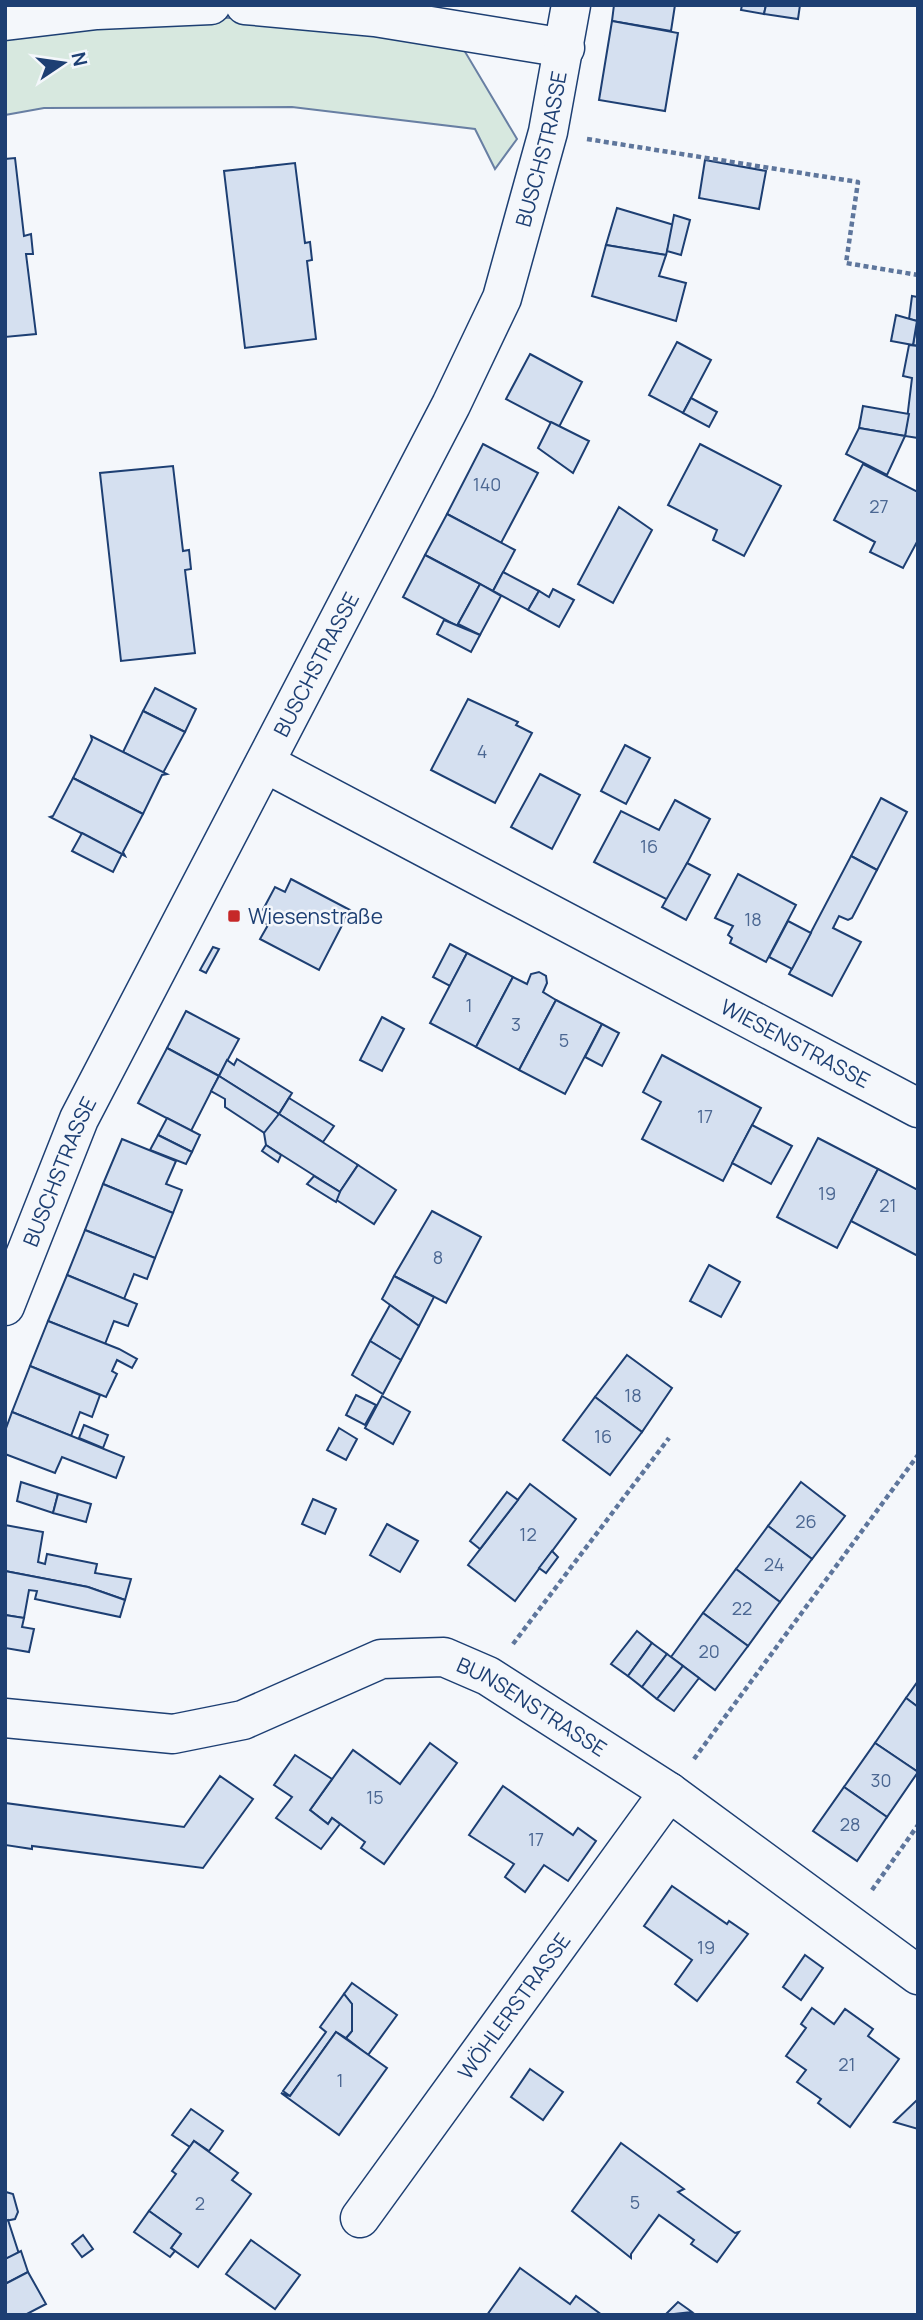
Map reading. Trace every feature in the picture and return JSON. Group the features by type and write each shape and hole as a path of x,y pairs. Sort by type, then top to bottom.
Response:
{"street":[{"path":"5,21 97,10 211,5"},
{"path":"245,5 375,17 565,48"},
{"name":"BUSCHSTRASSE","path":"5,1306 79,1119 451,405 502,299 548,132 571,5"},
{"name":"WIESENSTRASSE","path":"265,763 918,1108"},
{"name":"BUNSENSTRASSE","path":"5,1718 173,1734 243,1720 381,1658 444,1657 488,1676 669,1793 918,1975"},
{"name":"WÖHLERSTRASSE","path":"360,2218 669,1793"}],"path":[{"path":"548,132 858,182 846,263 918,275"},
{"path":"488,1676 669,1438"},
{"path":"669,1793 918,1455"},
{"path":"849,1924 918,1825"}],"shaded area":[{"path":"212,17 372,26 464,50 517,139 495,169 475,129 292,107 44,108 5,115 5,25"}],"building":[{"path":"614,5 675,5 671,31 612,21"},
{"path":"742,5 766,5 764,14 741,10"},
{"path":"766,5 800,5 798,19 764,14"},
{"path":"612,21 678,33 665,111 599,100"},
{"path":"15,158 24,236 31,234 33,254 26,254 36,334 5,337 5,159"},
{"path":"705,160 766,171 759,209 699,198"},
{"path":"295,163 305,243 310,242 312,260 307,261 316,339 245,348 224,171"},
{"path":"617,208 674,225 666,255 606,245"},
{"path":"674,215 690,220 681,255 667,251"},
{"path":"606,245 666,255 659,276 686,283 676,321 592,296"},
{"path":"912,296 918,297 918,346 913,345 917,321 909,319"},
{"path":"896,315 917,321 913,345 891,341"},
{"path":"677,342 711,360 683,413 649,395"},
{"path":"909,345 918,346 918,438 905,436 912,378 903,376"},
{"path":"530,354 582,382 559,427 506,399"},
{"path":"691,398 717,412 709,427 683,413"},
{"path":"863,406 909,414 905,436 859,428"},
{"path":"551,422 589,441 573,473 538,448"},
{"path":"859,428 905,436 887,475 846,454"},
{"path":"483,444 538,473 501,543 447,514"},
{"path":"700,444 781,486 744,556 713,540 717,530 668,505"},
{"path":"863,464 918,492 918,540 903,568 870,552 875,542 834,520"},
{"path":"173,466 183,551 189,550 191,569 185,570 195,653 121,661 100,473"},
{"path":"619,507 652,530 613,603 578,584"},
{"path":"447,514 515,550 493,591 425,555"},
{"path":"425,555 480,584 457,626 403,597"},
{"path":"503,572 539,591 528,610 493,591"},
{"path":"480,584 501,596 480,635 458,624"},
{"path":"553,589 574,600 559,627 528,610 539,591 549,597"},
{"path":"444,620 480,635 471,652 437,634"},
{"path":"155,688 196,709 185,732 143,711"},
{"path":"468,699 518,722 516,725 532,733 495,803 431,770"},
{"path":"143,711 185,732 163,773 123,752"},
{"path":"91,736 167,774 162,775 143,814 73,778 92,740"},
{"path":"625,745 650,758 626,804 601,791"},
{"path":"540,774 580,795 552,849 511,827"},
{"path":"73,778 143,814 123,852 125,856 50,817"},
{"path":"881,798 907,812 877,870 851,856"},
{"path":"675,800 710,819 668,900 594,862 621,811 659,830"},
{"path":"82,833 122,854 113,872 72,851"},
{"path":"851,856 877,870 852,918 848,920 839,916 833,928 861,942 832,996 789,974"},
{"path":"687,863 710,875 686,920 662,907"},
{"path":"738,874 796,905 766,962 730,943 732,938 728,935 733,926 715,918"},
{"path":"291,879 350,910 319,970 260,939 268,925 258,919 275,887 285,892"},
{"path":"788,921 811,933 792,969 769,957"},
{"path":"450,944 467,953 450,986 433,977"},
{"path":"213,947 219,949 206,973 200,970"},
{"path":"467,953 513,977 476,1047 430,1023"},
{"path":"539,972 546,976 547,983 543,992 556,1000 519,1070 476,1047 513,977 527,984 531,974"},
{"path":"556,1000 602,1024 565,1094 519,1070"},
{"path":"186,1011 239,1039 219,1076 167,1048"},
{"path":"382,1017 404,1029 382,1071 360,1060"},
{"path":"602,1024 619,1033 602,1066 585,1057"},
{"path":"167,1048 219,1076 191,1131 138,1103"},
{"path":"662,1055 761,1108 723,1181 642,1139 661,1102 643,1092"},
{"path":"237,1059 292,1093 279,1114 219,1076 227,1060 234,1065"},
{"path":"219,1076 279,1114 266,1134 225,1107 225,1099 211,1091"},
{"path":"289,1098 334,1126 323,1142 279,1114"},
{"path":"279,1114 358,1165 340,1192 266,1145 264,1133"},
{"path":"167,1118 200,1135 192,1152 158,1135"},
{"path":"752,1125 792,1146 771,1184 732,1163"},
{"path":"158,1135 192,1152 186,1164 150,1150"},
{"path":"818,1138 878,1169 837,1248 777,1217"},
{"path":"122,1139 176,1161 166,1184 182,1190 173,1213 103,1184"},
{"path":"266,1145 281,1155 278,1162 262,1151"},
{"path":"358,1165 396,1190 374,1224 335,1199"},
{"path":"878,1169 918,1190 918,1256 851,1221"},
{"path":"314,1176 340,1192 336,1202 307,1184"},
{"path":"103,1184 173,1213 155,1258 85,1230"},
{"path":"432,1211 481,1237 446,1303 394,1276"},
{"path":"85,1230 155,1258 147,1279 134,1274 124,1299 67,1275"},
{"path":"709,1265 740,1282 721,1317 690,1301"},
{"path":"67,1275 137,1304 128,1326 114,1321 105,1344 48,1321"},
{"path":"394,1276 434,1297 419,1326 382,1299"},
{"path":"390,1305 419,1326 401,1360 370,1341"},
{"path":"48,1321 119,1349 137,1359 132,1368 117,1360 112,1371 117,1374 106,1397 30,1366"},
{"path":"370,1341 401,1360 383,1394 352,1375"},
{"path":"627,1355 672,1388 642,1432 595,1397"},
{"path":"30,1366 100,1395 92,1417 80,1412 71,1436 12,1412"},
{"path":"356,1395 376,1405 365,1425 346,1415"},
{"path":"382,1396 410,1412 393,1444 365,1428"},
{"path":"595,1397 642,1432 610,1475 563,1440"},
{"path":"12,1412 124,1457 116,1478 62,1457 55,1473 5,1454 5,1431"},
{"path":"84,1425 108,1435 103,1448 79,1438"},
{"path":"339,1428 357,1439 346,1460 327,1450"},
{"path":"21,1482 58,1494 53,1513 17,1501"},
{"path":"801,1482 845,1516 812,1559 768,1526"},
{"path":"530,1484 576,1519 515,1601 468,1565"},
{"path":"507,1492 518,1500 480,1549 470,1541"},
{"path":"58,1494 91,1504 86,1522 53,1513"},
{"path":"313,1499 336,1509 325,1534 302,1524"},
{"path":"387,1524 418,1541 400,1572 370,1555"},
{"path":"5,1525 43,1532 38,1562 45,1564 47,1554 97,1564 95,1573 131,1579 125,1600 88,1587 5,1571"},
{"path":"768,1526 812,1559 780,1602 736,1569"},
{"path":"552,1551 558,1557 546,1573 539,1568"},
{"path":"736,1569 780,1602 748,1646 703,1613"},
{"path":"5,1571 88,1587 125,1600 120,1617 35,1599 37,1591 29,1590 24,1618 5,1615"},
{"path":"703,1613 748,1646 715,1690 671,1657"},
{"path":"5,1615 24,1618 22,1627 34,1629 29,1652 5,1648"},
{"path":"637,1631 652,1643 628,1676 611,1664"},
{"path":"652,1643 667,1654 642,1687 628,1676"},
{"path":"667,1654 683,1666 657,1699 642,1687"},
{"path":"683,1666 699,1678 674,1711 657,1699"},
{"path":"918,1681 918,1707 906,1698"},
{"path":"906,1698 918,1707 918,1772 875,1743"},
{"path":"430,1743 457,1763 384,1864 361,1848 365,1842 332,1818 328,1824 310,1810 353,1750 400,1784"},
{"path":"875,1743 918,1772 887,1817 844,1787"},
{"path":"295,1755 332,1779 310,1810 328,1824 332,1818 340,1824 321,1849 276,1818 292,1797 274,1785"},
{"path":"220,1776 253,1799 203,1868 32,1846 32,1849 5,1845 5,1803 184,1827"},
{"path":"503,1786 573,1835 578,1828 596,1841 568,1881 544,1865 525,1892 505,1877 514,1864 469,1835"},
{"path":"844,1787 887,1817 857,1861 813,1831"},
{"path":"672,1886 727,1924 729,1921 748,1934 697,2001 675,1984 692,1960 644,1926"},
{"path":"805,1955 823,1968 801,2000 783,1987"},
{"path":"352,1983 397,2015 368,2055 346,2038 352,2031 352,2004 344,1994"},
{"path":"344,1994 352,2004 352,2031 346,2038 336,2032 290,2096 283,2091 326,2032 320,2027"},
{"path":"812,2008 834,2024 845,2009 873,2029 868,2036 899,2059 850,2127 818,2103 821,2099 797,2082 806,2070 786,2056 806,2028 801,2024"},
{"path":"336,2032 387,2068 339,2135 281,2093 290,2096"},
{"path":"530,2069 563,2092 543,2120 511,2097"},
{"path":"918,2099 918,2129 894,2122"},
{"path":"191,2109 223,2131 209,2151 194,2141 190,2147 172,2135"},
{"path":"194,2141 238,2173 232,2180 251,2194 198,2267 171,2248 181,2234 149,2211 176,2174 172,2171"},
{"path":"621,2143 684,2189 678,2192 735,2233 739,2232 717,2262 691,2244 694,2240 659,2215 631,2254 631,2258 572,2211"},
{"path":"6,2192 13,2194 18,2212 15,2219 5,2221"},
{"path":"149,2211 181,2234 171,2248 175,2251 170,2257 134,2232"},
{"path":"8,2220 19,2254 5,2259 5,2221"},
{"path":"83,2235 93,2249 82,2257 72,2244"},
{"path":"251,2240 300,2275 275,2309 226,2274"},
{"path":"21,2251 28,2272 5,2284 5,2259"},
{"path":"520,2268 570,2304 576,2296 602,2315 487,2315"},
{"path":"28,2272 46,2304 25,2315 5,2315 5,2284"},
{"path":"678,2302 692,2312 665,2315"}],"place":[{"name":"Wiesenstraße","path":"234,916"}]}
